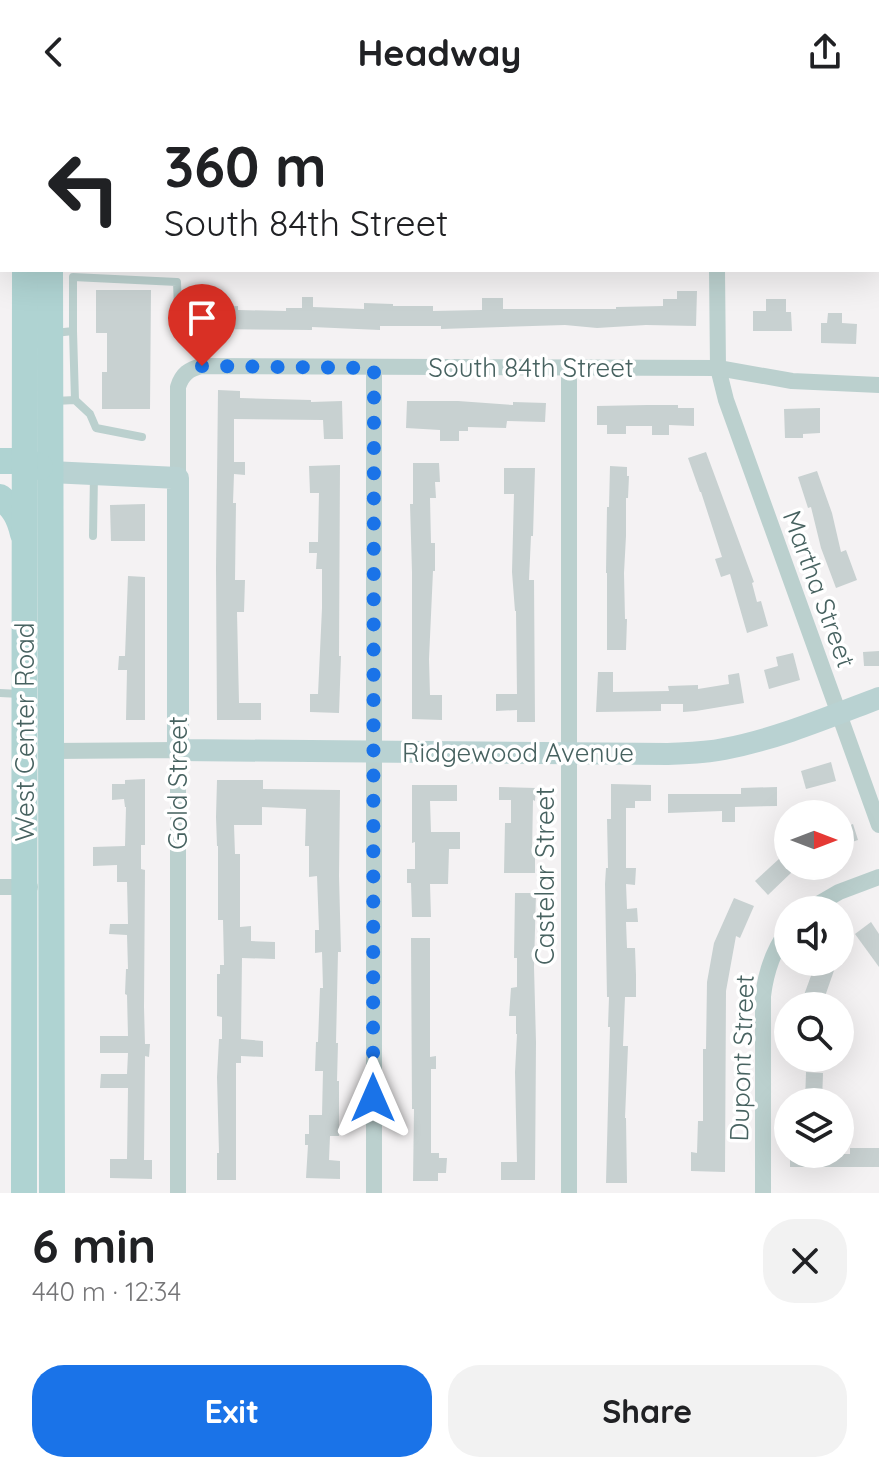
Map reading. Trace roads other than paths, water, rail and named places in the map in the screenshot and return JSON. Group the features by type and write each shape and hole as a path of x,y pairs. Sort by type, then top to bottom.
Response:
{"main road":[{"name":"West Center Road","path":"25,272 20,470 26,548 13,694 52,1193"},
{"name":"West Center Road","path":"24,1193 26,887 52,751 20,470 63,401 65,272"},
{"path":"20,470 178,478"},
{"name":"Gold Street","path":"178,478 170,530 178,750"},
{"path":"0,497 18,516 26,548"},
{"name":"Ridgewood Avenue","path":"178,750 668,754 744,745 879,698"}],"street":[{"name":"Martha Street","path":"717,272 718,368 726,400 879,825"},
{"name":"South 84th Street","path":"184,375 202,366 718,368 792,381 879,385"},
{"path":"374,368 374,1193"},
{"name":"Castelar Street","path":"569,368 569,1193"},
{"name":"Gold Street","path":"178,478 178,387 184,375"},
{"name":"Gold Street","path":"178,750 178,1193"},
{"name":"Ridgewood Avenue","path":"52,751 178,750"},
{"path":"832,896 879,877"},
{"name":"Dupont Street","path":"763,1193 763,996 765,977 774,952"}],"lane":[{"path":"65,272 177,282 179,335"},
{"path":"63,401 90,414 96,428 142,437"},
{"path":"93,536 94,474"}]}
